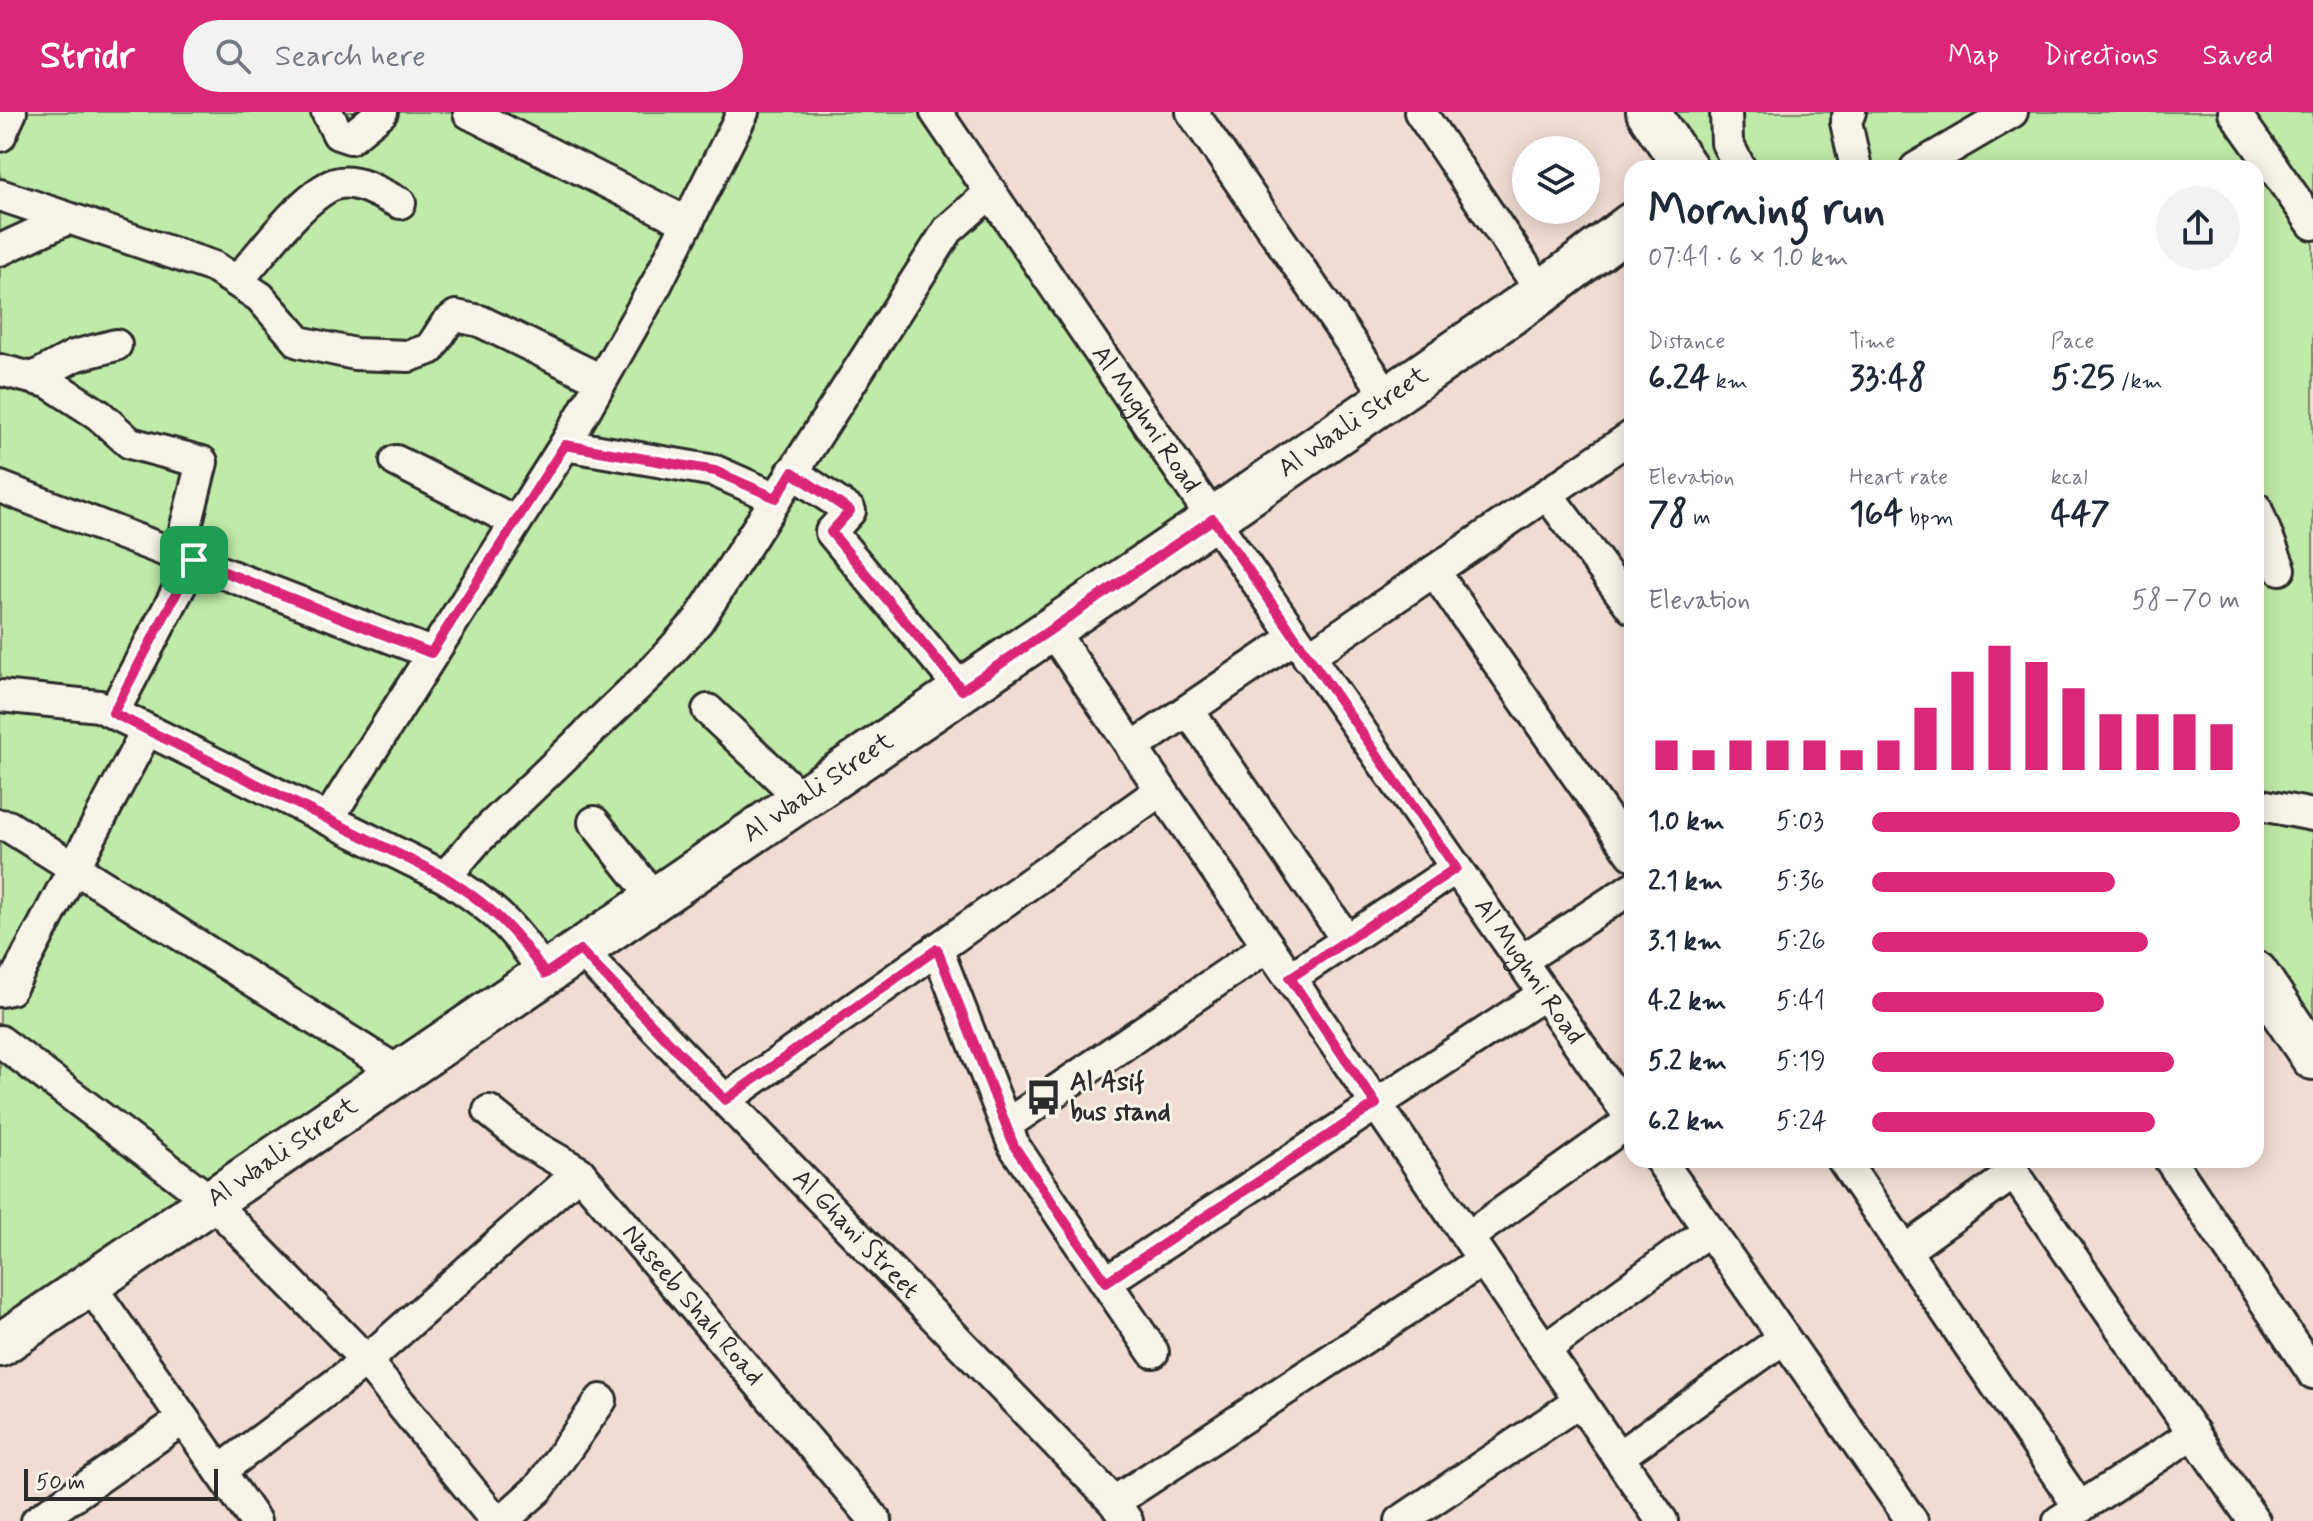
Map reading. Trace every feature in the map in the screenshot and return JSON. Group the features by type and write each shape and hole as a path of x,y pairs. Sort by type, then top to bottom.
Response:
{"street":[{"path":"0,136 11,112"},
{"path":"327,112 343,138 358,135 382,112"},
{"path":"328,819 565,445 688,223 743,112"},
{"name":"Al Mughni Road","path":"936,112 1213,519 1624,1109"},
{"path":"1192,112 1389,398"},
{"path":"1420,112 1542,292"},
{"path":"1648,112 1681,160"},
{"path":"1726,112 1727,143 1736,160"},
{"path":"1850,112 1846,122 1854,160"},
{"path":"1945,160 2012,112"},
{"path":"2234,112 2313,224"},
{"path":"469,113 688,223"},
{"path":"237,281 310,201 336,184 359,185 400,203"},
{"path":"445,877 476,841 667,656 698,621 948,230 991,192"},
{"path":"0,195 214,267 260,297 299,342 355,354 409,356 430,349 456,316 480,321 601,380"},
{"path":"0,250 67,219"},
{"name":"Al Waali Street","path":"0,1345 1213,519 1542,292 1624,230"},
{"path":"35,377 74,356 116,345"},
{"path":"0,370 35,377 99,415 130,443 202,462 187,557 113,713"},
{"path":"1132,748 1188,710 1434,571 1624,441"},
{"path":"565,445 715,471 776,498"},
{"path":"396,461 514,521"},
{"path":"792,472 850,511 831,532 962,690"},
{"path":"0,487 431,653"},
{"path":"1547,494 1624,597"},
{"path":"2264,528 2280,569"},
{"path":"1434,571 1624,843"},
{"path":"1051,629 1662,1521"},
{"path":"0,696 99,706 445,877 479,899 517,932 545,974"},
{"path":"708,710 802,799"},
{"path":"1188,710 1347,940"},
{"path":"0,991 10,989 147,730"},
{"path":"725,1100 1161,790"},
{"path":"2264,806 2313,815"},
{"path":"594,822 655,899"},
{"path":"0,825 8,826 400,1073"},
{"path":"1290,978 1456,868"},
{"path":"1521,961 1624,893"},
{"path":"1006,1125 1268,946"},
{"path":"937,949 1014,1146 1153,1352"},
{"name":"Al Ghani Street","path":"580,950 1120,1511"},
{"path":"2264,985 2313,1058"},
{"path":"1106,1282 1544,994"},
{"path":"0,1041 211,1201 366,1361 499,1521 539,1488 601,1400"},
{"name":"Naseeb Shah Road","path":"489,1111 527,1142 579,1172 873,1520"},
{"path":"1120,1511 1475,1248 1624,1127"},
{"path":"1666,1168 1912,1521"},
{"path":"1848,1168 1905,1251 2069,1514 2194,1433"},
{"path":"1905,1251 2009,1168"},
{"path":"2011,1168 2254,1521"},
{"path":"2175,1168 2313,1373"},
{"path":"220,1471 366,1361 579,1172"},
{"path":"1545,1349 1709,1230"},
{"path":"89,1284 255,1521"},
{"path":"1618,1457 1784,1338"},
{"path":"1401,1521 1580,1401"},
{"path":"43,1519 183,1419"}],"green space":[{"path":"0,112 938,112 1213,519 0,1346"},
{"path":"1669,112 2313,112 2313,1062 2264,990 2264,160 1702,160"}],"place":[{"name":"Al Asif bus stand","path":"1044,1098"}],"route":[{"path":"565,445 715,471 776,498 792,472 850,511 831,532 962,690 1213,519 1456,868 1290,978 1376,1104 1106,1282 1014,1146 937,949 725,1100 580,950 545,974 517,932 479,899 445,877 113,713 194,560 431,653 565,445"}]}
